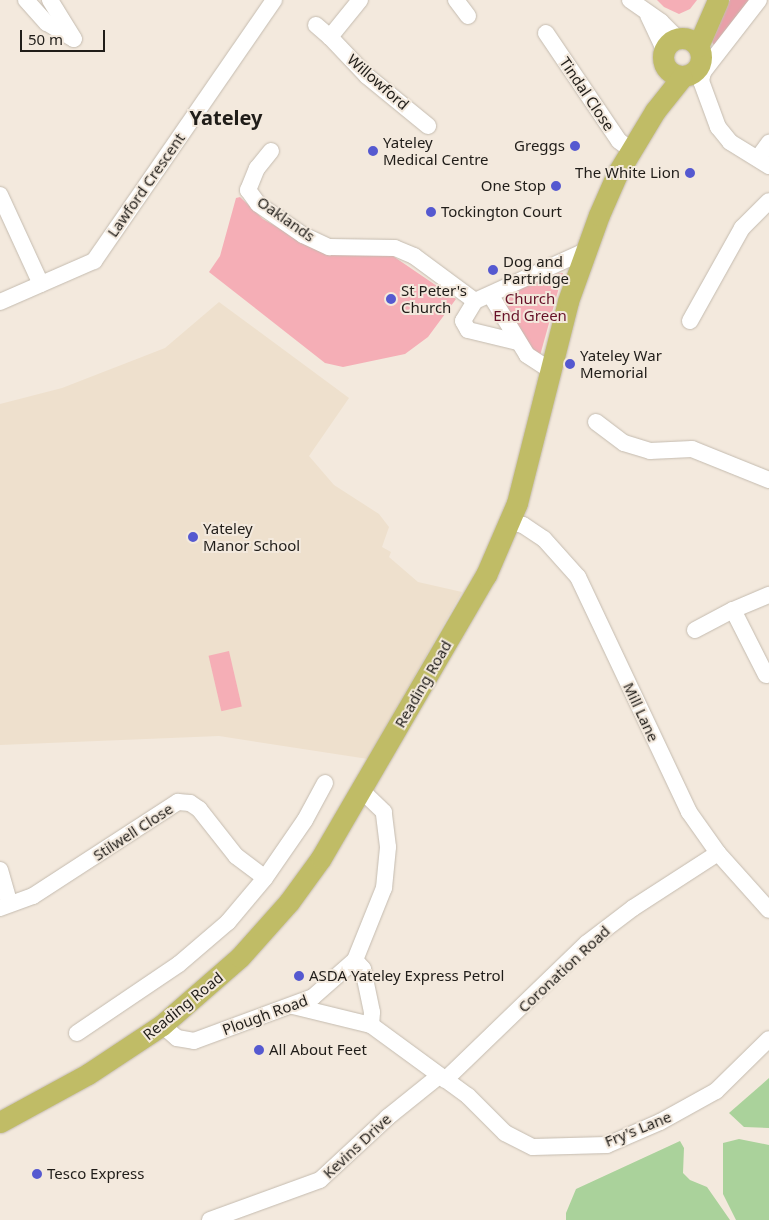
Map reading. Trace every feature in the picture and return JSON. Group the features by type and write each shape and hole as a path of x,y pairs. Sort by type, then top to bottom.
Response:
{"main road":[{"name":"Reading Road","path":"689,60 713,0"},
{"name":"Reading Road","path":"0,1122 88,1074 162,1025 216,981 268,927 322,858 486,575 510,522 529,459 550,370 585,251 613,183 655,111 689,60 718,0"}],"street":[{"path":"26,0 47,23 74,38 50,0"},
{"name":"Lawford Crescent","path":"0,302 94,261 274,0"},
{"path":"330,37 360,0"},
{"path":"456,0 468,16"},
{"path":"630,0 646,11 689,60 718,127 730,142 764,162 769,143"},
{"path":"689,60 759,0"},
{"name":"Willowford","path":"316,25 330,37 366,76 428,126"},
{"name":"Tindal Close","path":"546,33 619,141 633,151"},
{"name":"Oaklands","path":"271,151 257,168 248,190 258,204 304,235 329,247 395,248 414,256 475,301"},
{"path":"0,195 42,284"},
{"path":"690,321 742,228 769,201"},
{"path":"518,342 468,330 463,321 475,301 491,296 508,284 585,251"},
{"path":"491,296 527,354 550,370"},
{"path":"596,422 624,443 650,450 692,449 769,480"},
{"name":"Mill Lane","path":"510,522 523,525 544,539 578,577 689,812 718,853 769,910"},
{"path":"695,630 733,610 769,595"},
{"path":"733,610 766,674"},
{"path":"77,1033 205,943 265,878 305,820 325,783"},
{"name":"Plough Road","path":"162,1025 176,1038 194,1041 293,1006 328,986 355,960 384,888 388,847 384,812 362,791"},
{"name":"Stilwell Close","path":"0,870 5,906 33,896 178,802 190,803 199,809 236,856 265,878"},
{"name":"Coronation Road","path":"442,1078 587,943 633,908 718,853"},
{"path":"355,960 363,969 372,1012 371,1025"},
{"name":"Fry's Lane","path":"293,1006 371,1025 468,1096 505,1133 533,1147 607,1145 660,1122 716,1091 769,1039"},
{"name":"Kevins Drive","path":"210,1220 233,1216 320,1180 388,1116 442,1078"}],"shaded area":[{"path":"730,0 755,0 716,48 710,39 713,26"},
{"name":"Yateley Manor School","path":"219,302 349,398 309,456 334,485 379,514 389,527 382,547 391,552 389,557 418,582 462,592 368,759 219,736 0,745 0,404 62,388 165,348"},
{"path":"769,1078 769,1128 744,1127 729,1113"},
{"path":"739,1139 769,1145 769,1220 736,1220 723,1194 723,1143"},
{"path":"680,1141 684,1148 683,1173 690,1180 707,1187 730,1220 566,1220 566,1213 576,1189"}],"green space":[{"path":"657,0 697,0 690,9 679,14 664,7"},
{"path":"240,197 263,219 312,247 387,252 456,299 428,337 405,354 343,367 325,363 209,272 220,256 236,198"},
{"name":"Church End Green","path":"563,273 539,359 534,356 505,305 511,292 547,275"},
{"path":"229,651 242,707 221,711 209,656"}],"place":[{"name":"Greggs","path":"575,146"},
{"name":"Yateley Medical Centre","path":"373,151"},
{"name":"The White Lion","path":"690,173"},
{"name":"One Stop","path":"556,186"},
{"name":"Tockington Court","path":"431,212"},
{"name":"Dog and Partridge","path":"493,270"},
{"name":"St Peter's Church","path":"391,299"},
{"name":"Yateley War Memorial","path":"570,364"},
{"name":"Yateley Manor School","path":"193,537"},
{"name":"ASDA Yateley Express Petrol","path":"299,976"},
{"name":"All About Feet","path":"259,1050"},
{"name":"Tesco Express","path":"37,1174"}],"district":[{"name":"Yateley","path":"226,117"}]}
